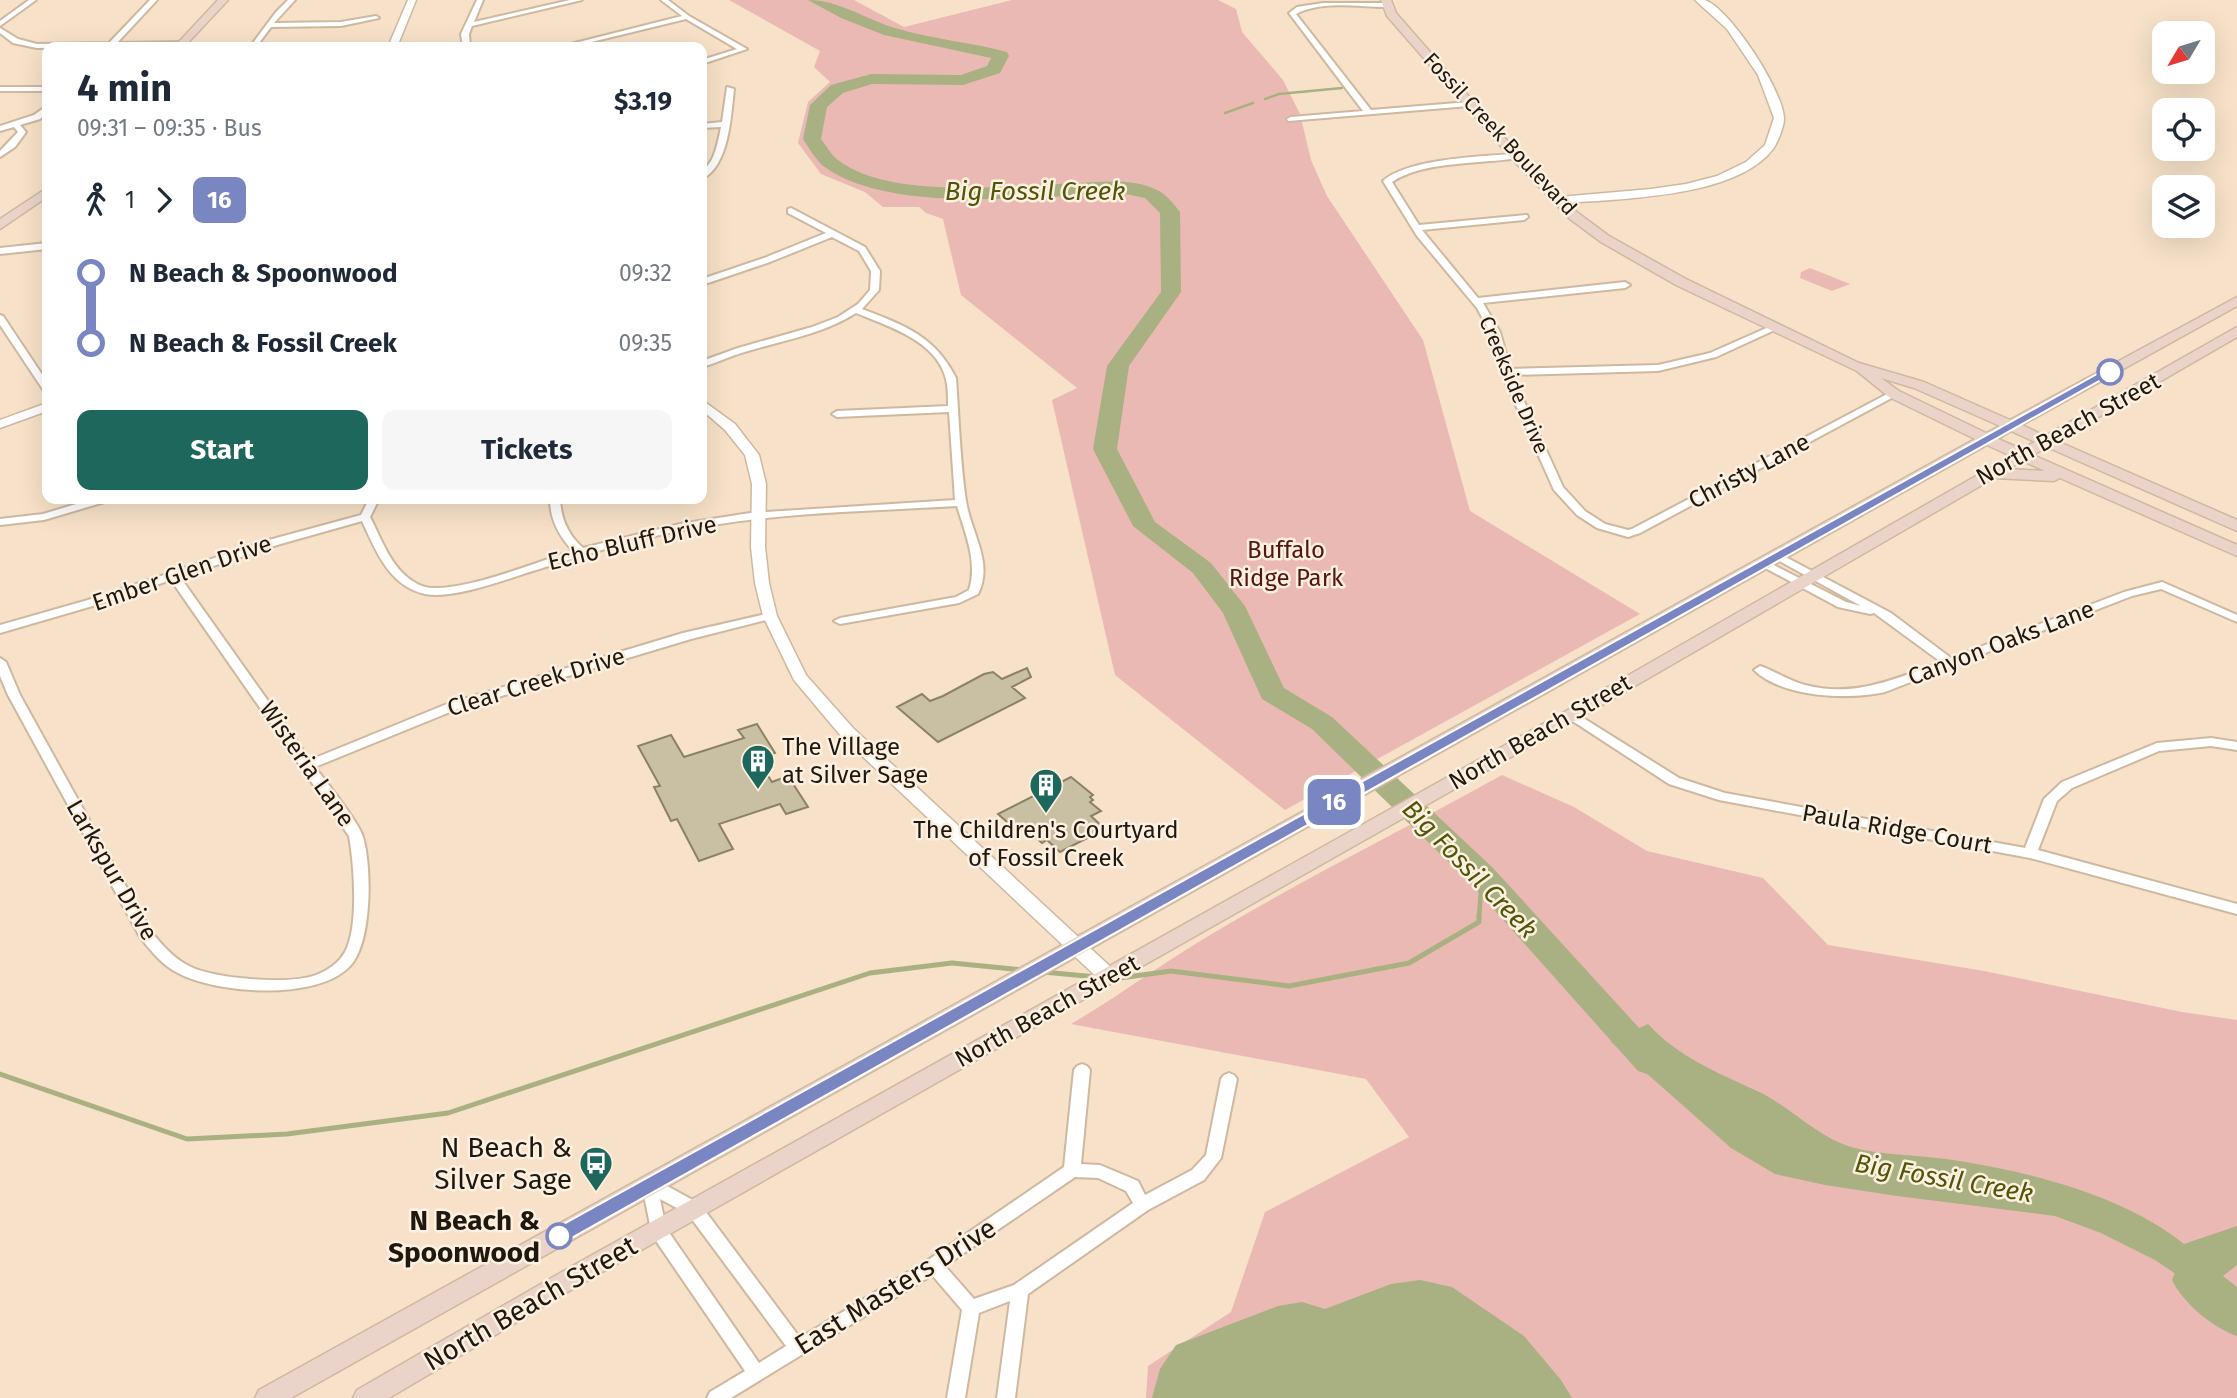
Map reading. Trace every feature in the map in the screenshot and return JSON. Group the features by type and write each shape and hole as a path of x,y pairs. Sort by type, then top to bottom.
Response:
{"main road":[{"path":"185,42 223,0"},
{"name":"Fossil Creek Boulevard","path":"1386,3 1391,14 1515,156 1574,216 1636,258 1854,366 1919,385 2237,526"},
{"path":"0,225 42,196"},
{"name":"North Beach Street","path":"268,1398 1769,559 2237,301"},
{"path":"2223,309 2235,316 2232,323 2235,332"},
{"name":"North Beach Street","path":"366,1398 694,1209 1572,715 2235,332"},
{"name":"Fossil Creek Boulevard","path":"1854,366 1894,394 1987,440 2237,551"},
{"path":"2077,424 2074,436 2076,443 2084,454 2101,467"},
{"path":"1988,473 2047,475 2079,481"}],"street":[{"path":"0,24 33,0"},
{"path":"113,42 154,0"},
{"path":"257,42 292,0"},
{"path":"394,42 412,0"},
{"path":"466,42 469,25 480,0"},
{"path":"469,25 579,0"},
{"path":"664,0 687,17 743,49"},
{"path":"1559,200 1646,193 1702,183 1729,176 1750,165 1769,149 1780,119 1766,82 1743,45 1714,12 1699,0"},
{"path":"1369,113 1292,13 1298,8 1314,5 1386,3"},
{"path":"584,42 687,17"},
{"path":"270,25 341,24 376,18"},
{"path":"0,30 12,39 42,44"},
{"path":"707,60 743,49"},
{"path":"0,89 42,89"},
{"path":"707,172 714,165 725,124 730,89"},
{"path":"1291,119 1469,104"},
{"path":"0,129 16,125 42,112"},
{"path":"707,125 725,124"},
{"path":"0,155 19,138 22,131 16,125"},
{"name":"Creekside Drive","path":"1515,156 1401,171 1387,181 1416,228 1477,301 1494,332 1506,372 1558,488 1581,513 1601,526"},
{"path":"707,362 817,329 858,311 869,299 875,285 874,266 862,250 791,211"},
{"path":"1416,228 1524,217"},
{"path":"707,280 834,233"},
{"path":"0,251 42,247"},
{"path":"1477,301 1625,285"},
{"path":"840,621 943,605 974,592 978,580 977,553 963,509 951,378 936,351 917,337 858,311"},
{"path":"0,318 42,381"},
{"path":"1506,372 1658,368 1713,355 1774,328"},
{"name":"Christy Lane","path":"1601,526 1628,534 1636,531 1894,394"},
{"path":"707,408 730,427 752,456 759,484 758,547 762,583 770,616 799,677 848,732 1108,976"},
{"path":"0,424 42,409"},
{"path":"837,414 953,409"},
{"path":"0,522 44,517 87,504"},
{"path":"365,517 372,504"},
{"path":"555,504 555,512 564,534 581,552"},
{"name":"Echo Bluff Drive","path":"365,517 391,566 404,580 426,591 480,583 581,552 681,527 760,516 963,509"},
{"name":"Ember Glen Drive","path":"0,629 104,600 269,542 365,517"},
{"path":"1769,559 1806,579 1842,605 1887,615 1950,663"},
{"name":"Wisteria Lane","path":"172,574 352,828 361,856 356,939 350,957 334,973"},
{"name":"Canyon Oaks Lane","path":"1760,670 1790,687 1839,695 1881,689 2128,594 2162,585 2237,619"},
{"name":"Clear Creek Drive","path":"309,765 451,707 687,636 770,616"},
{"name":"Larkspur Drive","path":"0,662 14,695 145,933 169,961 189,972 240,983 298,985 314,982 334,973"},
{"name":"Paula Ridge Court","path":"1572,715 1674,781 1724,797 2030,853 2237,909"},
{"path":"2030,853 2051,799 2067,785 2157,747 2211,742 2237,746"},
{"path":"1082,1070 1072,1170 1100,1172 1132,1186 1142,1205"},
{"path":"971,1308 1020,1290 1142,1205 1198,1175 1213,1158 1229,1079"},
{"name":"East Masters Drive","path":"716,1398 934,1265 1072,1170"},
{"path":"650,1185 694,1209 797,1348"},
{"name":"North Beach Street","path":"650,1185 658,1230 757,1373"},
{"path":"934,1265 971,1308"},
{"path":"1006,1398 1020,1290"},
{"path":"956,1398 971,1308"}],"green space":[{"name":"Buffalo Ridge Park","path":"729,0 854,0 904,27 1012,0 1218,0 1236,9 1242,32 1283,80 1300,114 1311,160 1327,196 1423,340 1470,511 1640,614 1285,810 1115,675 1052,400 1077,388 961,295 943,219 926,213 919,207 883,207 865,192 821,174 798,143 808,102 830,82 814,67 820,51"},
{"path":"1810,268 1850,284 1832,291 1800,278 1801,272"},
{"path":"1502,775 1574,807 1647,851 1763,878 1828,945 1984,971 2182,1012 2237,1020 2237,1398 1146,1398 1148,1366 1231,1312 1265,1212 1409,1137 1366,1079 1071,1024 1234,921"}],"water":[{"path":"1648,1024 1684,1054 1767,1096 1826,1136 1851,1147 1976,1164 2071,1187 2131,1211 2184,1244 2237,1226 2237,1265 2223,1276 2237,1287 2237,1315 2155,1260 2101,1233 2055,1216 1897,1196 1775,1174 1731,1148 1610,1041"},
{"path":"1420,1280 1452,1287 1524,1336 1561,1380 1572,1398 1152,1398 1160,1369 1176,1345 1278,1306 1302,1302 1325,1309 1391,1284"}],"building":[{"path":"1027,668 1031,677 1012,687 1025,698 938,742 897,707 922,694 930,701 984,674 993,672 1002,679"},
{"name":"The Village at Silver Sage","path":"757,724 775,753 757,759 772,782 788,776 808,807 786,814 780,804 719,824 733,849 699,861 677,819 671,821 654,787 660,786 638,746 671,735 684,757 744,738 738,730"},
{"name":"The Children's Courtyard of Fossil Creek","path":"1071,777 1093,795 1090,802 1101,811 1091,816 1105,829 1060,852 1047,840 1042,843 1031,833 1027,835 1019,827 1015,829 998,814"}],"waterway":[{"name":"Big Fossil Creek","path":"816,0 890,32 1001,56 994,69 963,80 871,79 837,89 819,105 812,139 830,163 859,179 889,188 950,193 1121,187 1152,194 1170,212 1171,292 1118,366 1105,449 1145,526 1202,568 1236,612 1272,693 1322,723 1482,876 1650,1062"},
{"path":"1265,99 1279,94 1342,88"},
{"path":"1225,113 1253,103"},
{"path":"1479,917 1482,876"},
{"path":"1120,978 1171,971 1289,986 1409,963 1479,922 1479,917"},
{"path":"0,1074 187,1139 287,1134 448,1113 870,973 952,963 1024,970"},
{"path":"1043,972 1097,977"},
{"name":"Big Fossil Creek","path":"2191,1280 2237,1319"}],"bus line":[{"name":"16","path":"559,1236 1823,529 2110,372"}],"place":[{"name":"The Village at Silver Sage","path":"758,791"},
{"name":"The Children's Courtyard of Fossil Creek","path":"1046,815"},
{"name":"N Beach & Silver Sage","path":"596,1193"},
{"name":"N Beach & Spoonwood","path":"559,1236"}]}
